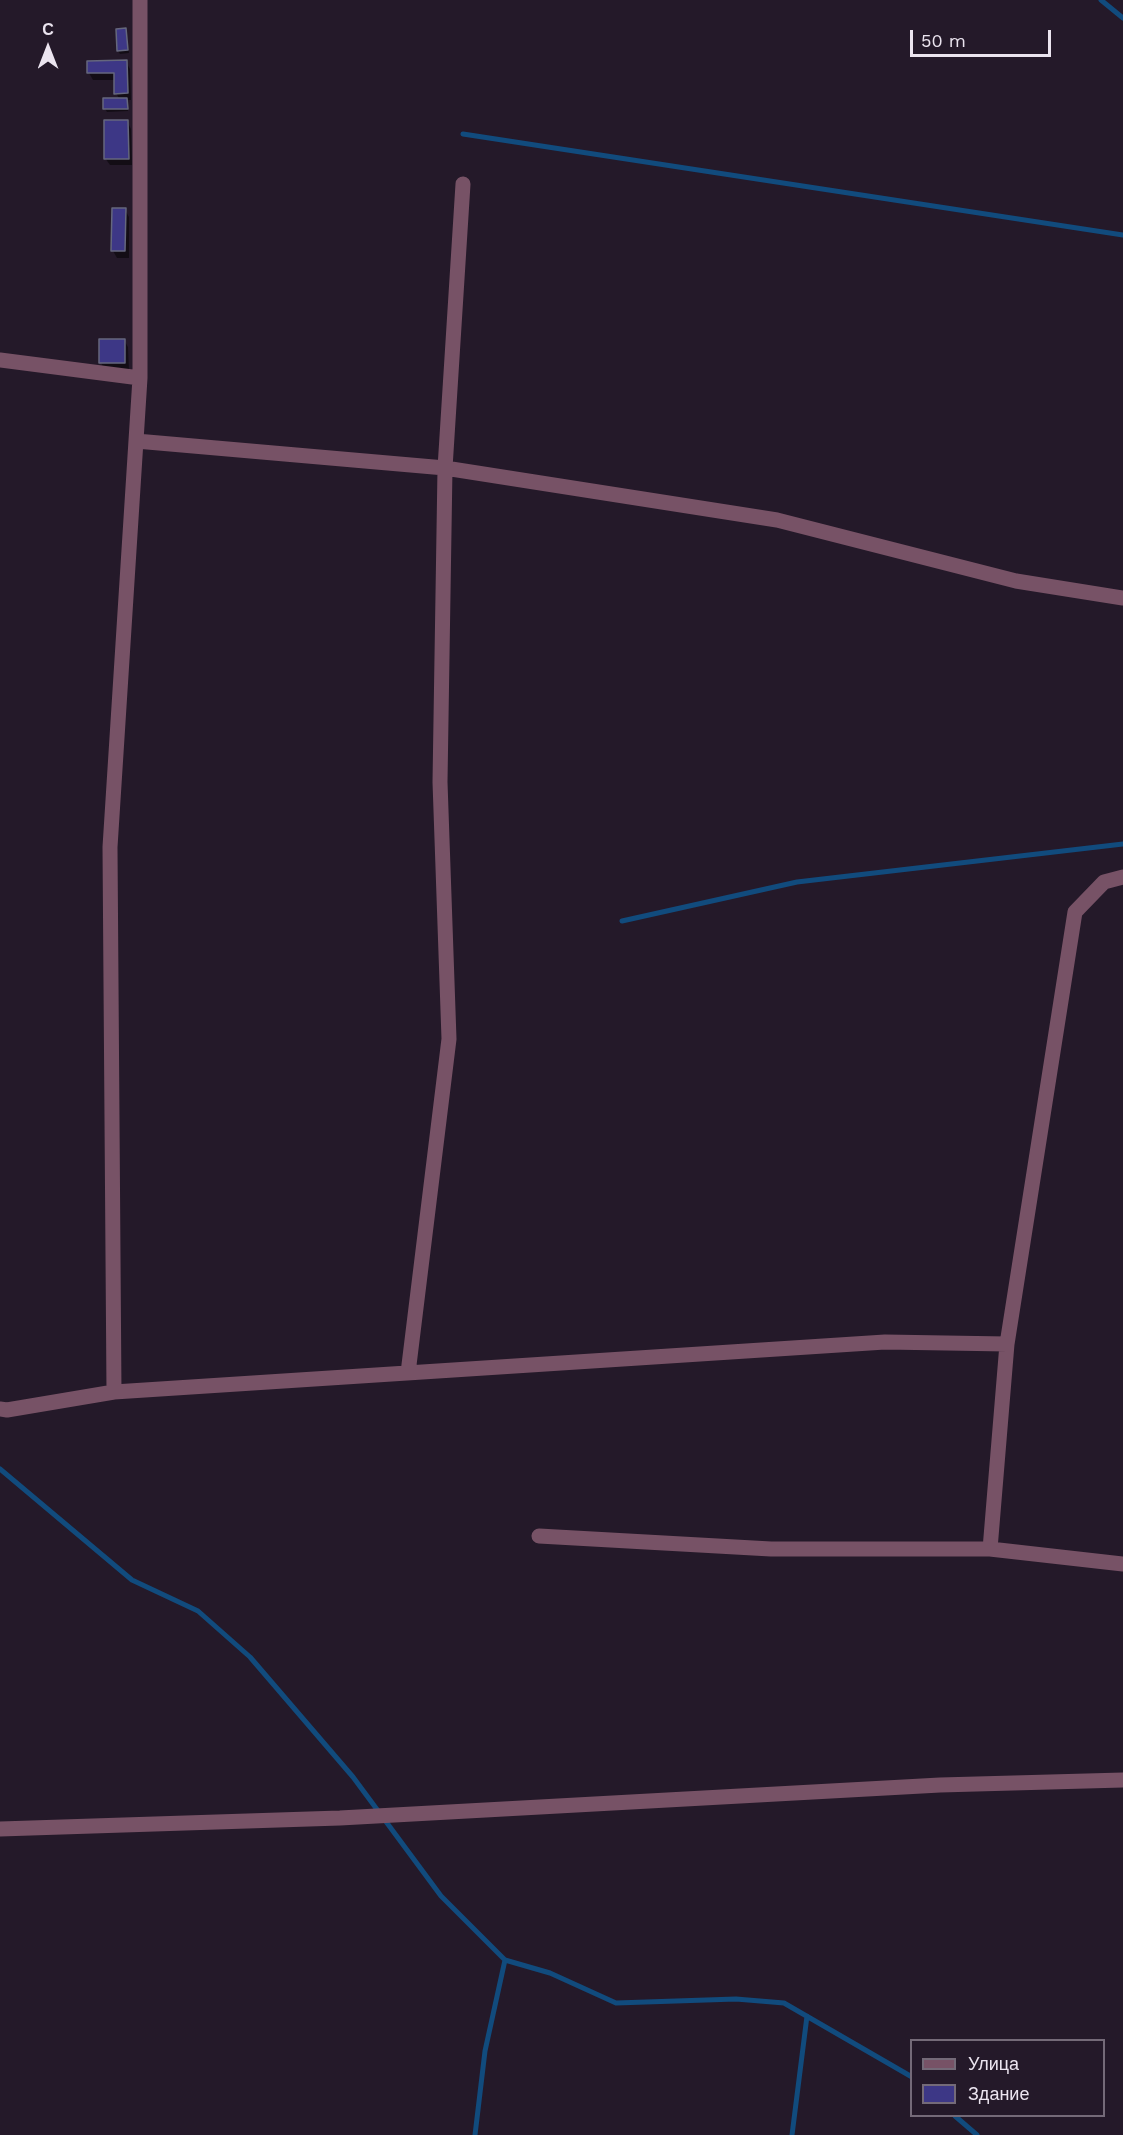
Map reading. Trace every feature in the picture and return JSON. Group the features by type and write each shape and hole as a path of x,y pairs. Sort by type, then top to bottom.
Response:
{"street":[{"path":"114,1392 110,847 140,378 140,0"},
{"path":"408,1373 449,1039 440,782 445,468 463,184"},
{"path":"0,360 140,378"},
{"path":"136,441 445,468 777,520 1016,581 1123,598"},
{"path":"990,1549 1007,1344 1075,912 1104,882 1123,877"},
{"path":"0,1408 7,1410 114,1392 885,1342 1007,1344"},
{"path":"539,1536 771,1549 990,1549 1123,1564"},
{"path":"0,1829 351,1818 940,1785 1123,1780"}],"building":[{"path":"126,28 128,50 117,51 116,29"},
{"path":"127,60 128,93 114,94 114,73 87,73 87,61"},
{"path":"103,98 127,98 128,109 103,109"},
{"path":"104,120 128,120 129,159 104,159"},
{"path":"112,208 126,208 125,251 111,251"},
{"path":"99,339 125,339 125,363 99,363"}],"waterway":[{"path":"1101,0 1123,18"},
{"path":"463,134 1123,235"},
{"path":"622,921 797,882 1123,844"},
{"path":"0,1469 132,1580 198,1611 250,1657 353,1777 441,1896 505,1960 550,1973 616,2003 736,1999 784,2003 910,2076"},
{"path":"475,2135 485,2051 505,1960"},
{"path":"792,2135 807,2016"},
{"path":"956,2117 977,2135"}]}
